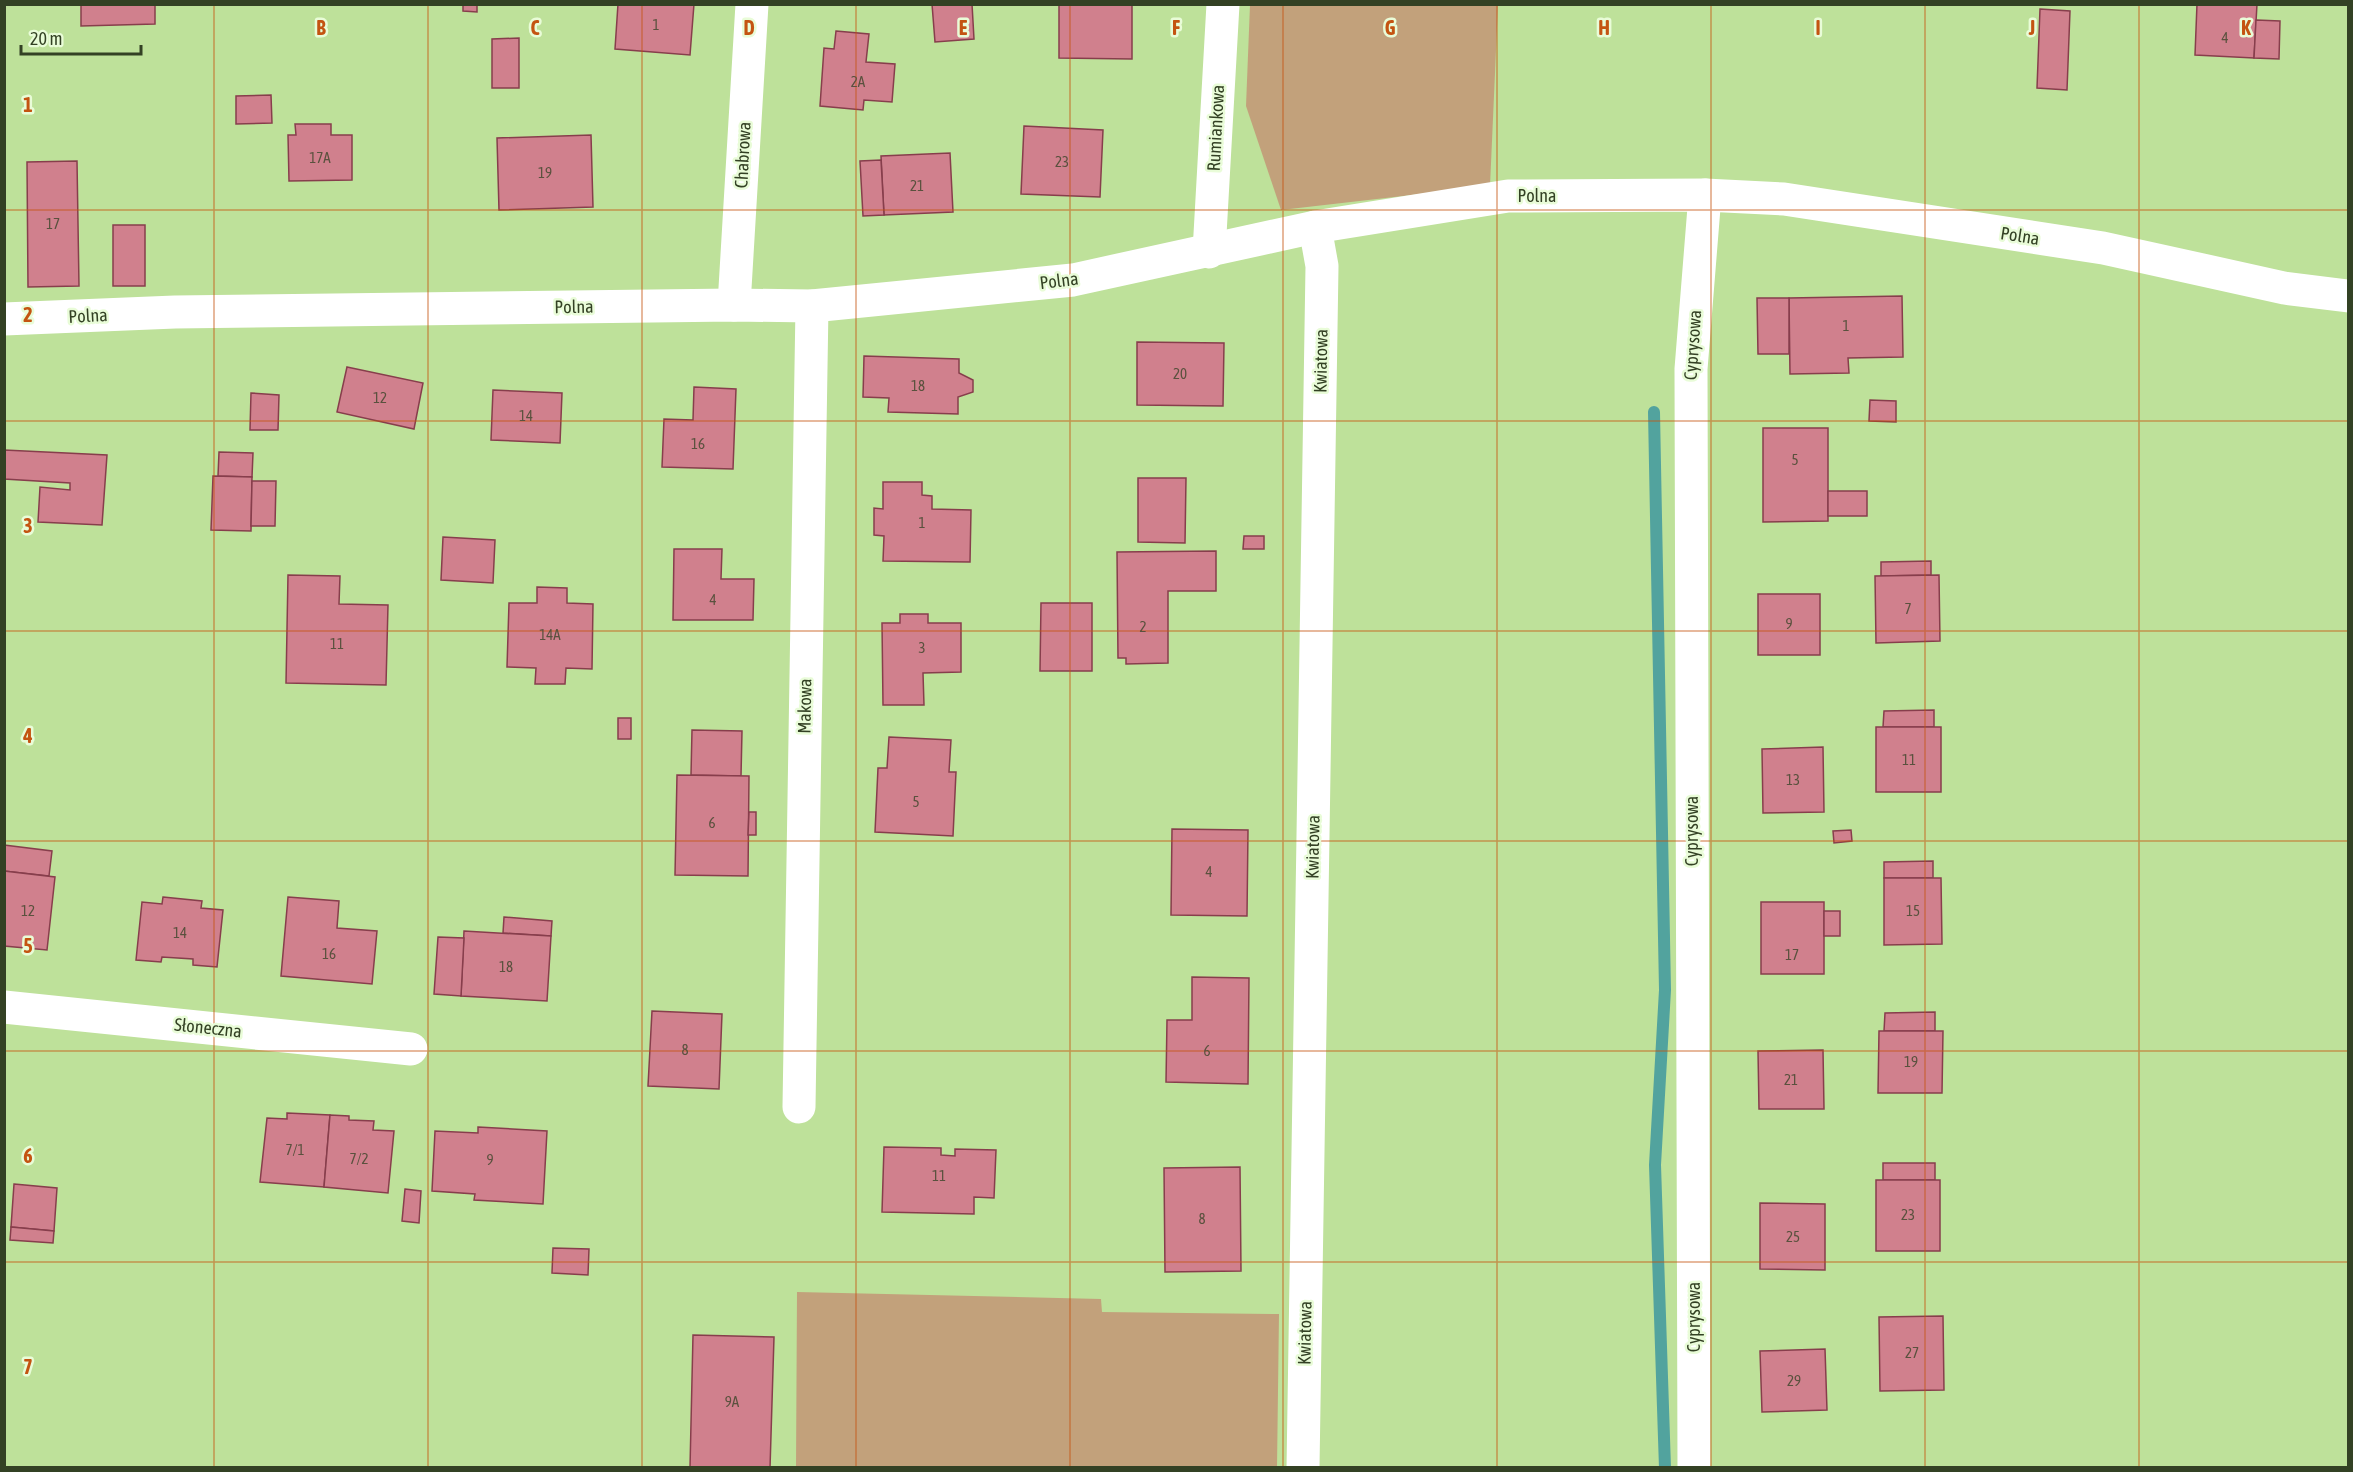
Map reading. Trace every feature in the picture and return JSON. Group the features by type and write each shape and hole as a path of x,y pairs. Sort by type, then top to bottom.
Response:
{"street":[{"name":"Chabrowa","path":"734,305 752,4"},
{"name":"Rumiankowa","path":"1209,252 1223,4"},
{"name":"Polna","path":"4,320 175,312 812,306 1073,280 1315,227 1508,196 1704,195 1784,199 2103,248 2284,288 2349,296"},
{"name":"Cyprysowa","path":"1694,1467 1691,369 1704,195"},
{"name":"Kwiatowa","path":"1303,1467 1322,266 1315,227"},
{"name":"Makowa","path":"799,1107 812,306"},
{"name":"Słoneczna","path":"4,1006 411,1049"}],"shaded area":[{"path":"1250,5 1498,5 1490,186 1281,210 1246,106"},
{"path":"797,1292 1101,1299 1102,1312 1279,1314 1277,1467 796,1467"}],"building":[{"path":"81,4 155,4 155,24 81,26"},
{"path":"463,4 477,4 477,12 463,11"},
{"path":"618,4 694,4 690,55 615,49"},
{"path":"932,4 972,4 974,39 935,42"},
{"path":"1059,4 1132,4 1132,59 1059,58"},
{"path":"2197,4 2257,4 2254,58 2195,55"},
{"path":"2040,9 2070,11 2067,90 2037,88"},
{"path":"2256,20 2280,21 2279,59 2254,58"},
{"path":"836,31 869,34 866,62 895,64 892,102 864,100 863,110 820,106 824,48 834,49"},
{"path":"519,38 519,88 492,88 492,39"},
{"path":"271,95 272,123 236,124 236,96"},
{"path":"295,124 331,124 331,135 352,135 352,180 289,181 288,135 296,135"},
{"path":"1024,126 1103,130 1100,197 1021,194"},
{"path":"591,135 593,207 499,210 497,138"},
{"path":"950,153 953,212 884,215 881,156"},
{"path":"881,160 884,215 863,216 860,161"},
{"path":"77,161 79,286 28,287 27,162"},
{"path":"113,225 145,225 145,286 113,286"},
{"path":"1902,296 1903,357 1848,358 1849,373 1790,374 1789,298"},
{"path":"1757,298 1789,298 1789,354 1758,354"},
{"path":"1137,342 1224,343 1223,406 1137,405"},
{"path":"864,356 959,359 959,373 973,380 973,392 958,397 958,414 888,412 889,398 863,397"},
{"path":"347,367 423,383 414,429 337,412"},
{"path":"694,387 736,389 733,469 662,467 664,419 693,420"},
{"path":"493,390 562,393 560,443 491,440"},
{"path":"251,393 279,395 278,430 250,430"},
{"path":"1870,400 1896,401 1896,422 1869,421"},
{"path":"1763,428 1828,428 1828,521 1763,522"},
{"path":"4,450 107,455 102,525 38,522 40,487 70,490 70,483 4,479"},
{"path":"219,452 253,453 252,477 218,476"},
{"path":"213,476 252,477 251,531 211,530"},
{"path":"1138,478 1186,478 1185,543 1138,542"},
{"path":"252,481 276,481 275,526 251,526"},
{"path":"883,482 922,482 922,495 932,496 932,509 971,510 970,562 883,561 884,536 874,535 874,508 883,509"},
{"path":"1828,491 1867,491 1867,516 1828,516"},
{"path":"1244,536 1264,536 1264,549 1243,549"},
{"path":"443,537 495,540 493,583 441,580"},
{"path":"674,549 722,549 721,579 754,579 753,620 673,620"},
{"path":"1216,551 1216,591 1168,591 1168,663 1126,664 1126,658 1118,658 1117,552"},
{"path":"1931,561 1931,575 1881,576 1881,562"},
{"path":"288,575 340,576 339,604 388,605 386,685 286,683"},
{"path":"1939,575 1940,641 1876,643 1875,576"},
{"path":"537,587 567,588 567,603 593,604 592,669 566,668 565,684 535,684 536,668 507,667 509,603 537,603"},
{"path":"1758,594 1820,594 1820,655 1758,655"},
{"path":"1041,603 1092,603 1092,671 1040,671"},
{"path":"900,614 928,614 928,623 961,623 961,672 923,673 924,705 883,705 882,623 900,623"},
{"path":"1934,710 1934,727 1883,727 1884,711"},
{"path":"618,718 631,718 631,739 618,739"},
{"path":"1876,727 1941,727 1941,792 1876,792"},
{"path":"692,730 742,731 741,776 691,775"},
{"path":"889,737 951,740 949,772 956,772 953,836 875,832 878,768 887,768"},
{"path":"1823,747 1824,812 1763,813 1762,749"},
{"path":"677,775 749,776 748,876 675,875"},
{"path":"749,812 756,812 756,835 748,835"},
{"path":"1172,829 1248,830 1247,916 1171,915"},
{"path":"1851,830 1852,841 1834,843 1833,831"},
{"path":"4,845 52,851 49,876 4,871"},
{"path":"1933,861 1933,878 1884,878 1884,862"},
{"path":"4,871 55,877 47,950 4,946"},
{"path":"1884,878 1941,878 1942,944 1884,945"},
{"path":"163,897 202,901 201,908 223,910 217,967 193,965 193,959 162,957 161,962 136,960 142,902 162,904"},
{"path":"288,897 339,901 337,928 377,931 372,984 281,976"},
{"path":"1761,902 1824,902 1824,974 1761,974"},
{"path":"1824,911 1840,911 1840,936 1824,936"},
{"path":"504,917 552,921 551,936 503,933"},
{"path":"464,931 551,936 547,1001 461,996"},
{"path":"438,937 464,938 461,996 434,994"},
{"path":"1192,977 1249,978 1248,1084 1166,1082 1167,1020 1192,1020"},
{"path":"652,1011 722,1014 719,1089 648,1086"},
{"path":"1935,1012 1935,1031 1884,1031 1885,1013"},
{"path":"1879,1031 1943,1031 1942,1093 1878,1093"},
{"path":"1823,1050 1824,1109 1759,1109 1758,1051"},
{"path":"287,1113 330,1115 324,1187 260,1182 267,1118 287,1119"},
{"path":"330,1115 349,1116 349,1120 374,1121 373,1130 394,1131 388,1193 324,1187"},
{"path":"478,1127 547,1131 543,1204 474,1200 475,1194 432,1191 435,1131 478,1133"},
{"path":"884,1147 941,1148 941,1155 955,1156 955,1149 996,1150 994,1198 974,1197 974,1214 882,1212"},
{"path":"1883,1163 1935,1163 1935,1180 1883,1180"},
{"path":"1240,1167 1241,1271 1165,1272 1164,1168"},
{"path":"1876,1180 1940,1180 1940,1251 1876,1251"},
{"path":"14,1184 57,1188 54,1231 11,1227"},
{"path":"405,1189 421,1191 419,1223 402,1221"},
{"path":"1760,1203 1825,1204 1825,1270 1760,1269"},
{"path":"11,1227 54,1231 53,1243 10,1240"},
{"path":"553,1248 589,1249 588,1275 552,1273"},
{"path":"1943,1316 1944,1390 1880,1391 1879,1317"},
{"path":"693,1335 774,1337 770,1468 690,1468"},
{"path":"1825,1349 1827,1410 1762,1412 1760,1351"}],"waterway":[{"path":"1654,412 1665,990 1655,1165 1665,1468"}]}
